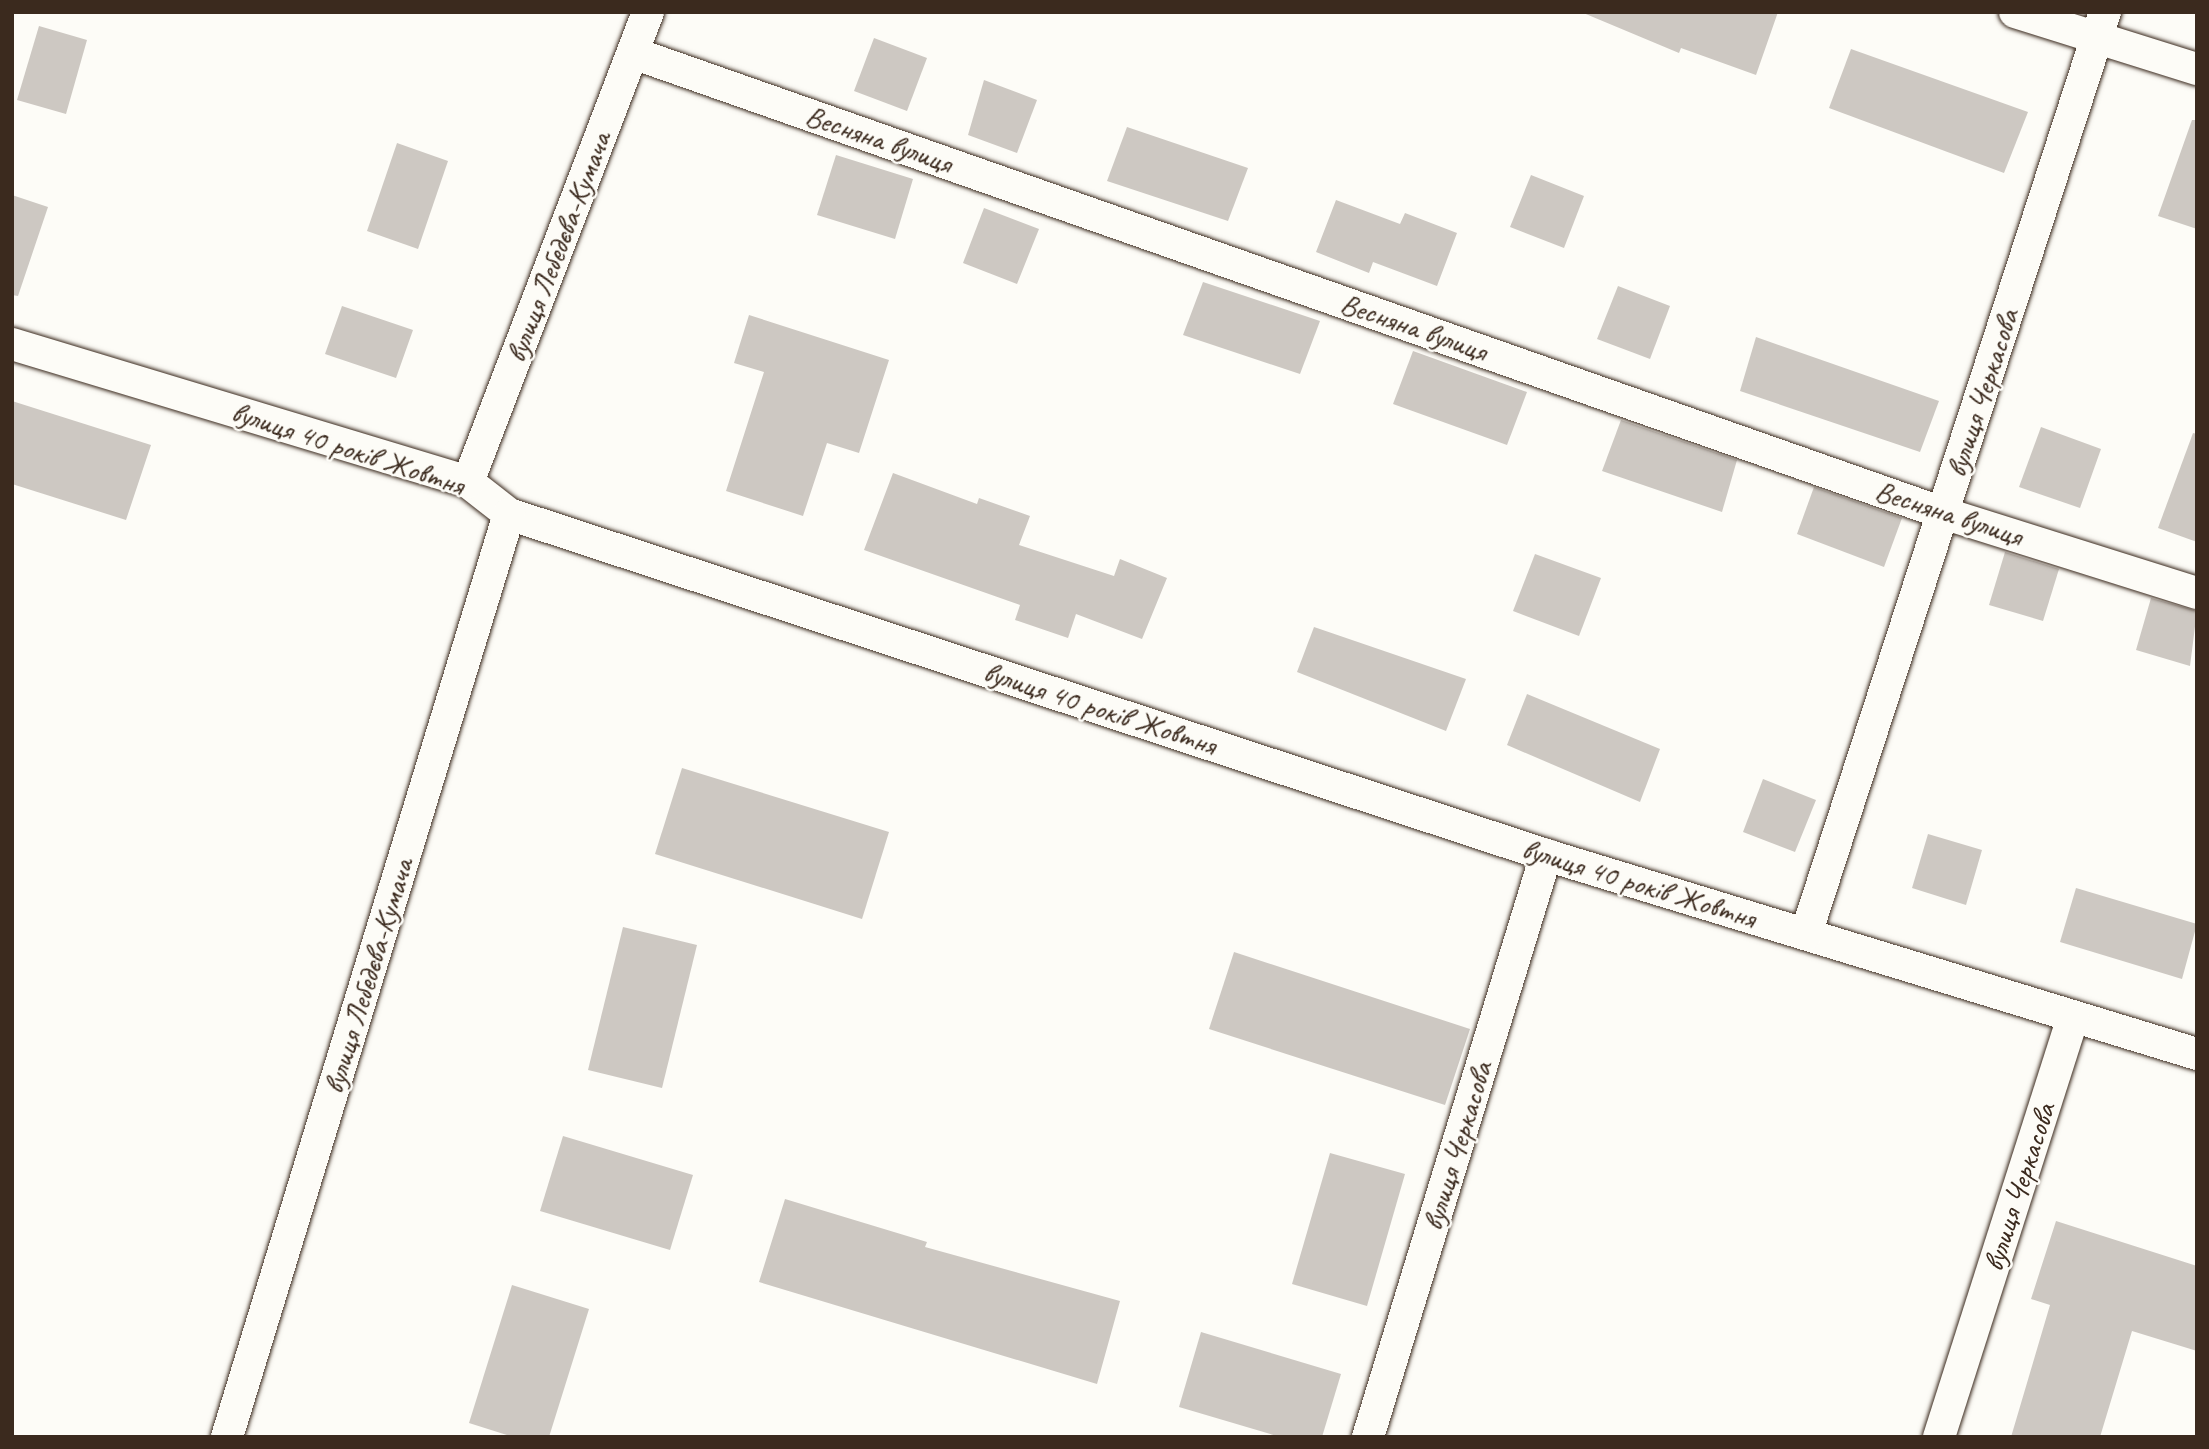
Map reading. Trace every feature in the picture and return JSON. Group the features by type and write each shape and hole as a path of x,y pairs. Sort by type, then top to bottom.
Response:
{"street":[{"name":"вулиця Лебедєва-Кумача","path":"468,482 648,12"},
{"path":"2015,12 2100,25 2197,69"},
{"name":"вулиця Черкасова","path":"1806,934 2100,25"},
{"name":"Весняна вулиця","path":"633,52 1943,513 2197,593"},
{"name":"вулиця 40 років Жовтня","path":"12,344 468,482 509,514 1546,855 2197,1054"},
{"name":"вулиця Лебедєва-Кумача","path":"227,1437 509,514"},
{"name":"вулиця Черкасова","path":"1368,1437 1546,855"},
{"name":"вулиця Черкасова","path":"1939,1437 2073,1017"}],"building":[{"path":"1581,12 1778,12 1756,75 1681,48 1679,53"},
{"path":"39,26 87,40 66,114 17,100"},
{"path":"874,38 927,58 907,111 854,91"},
{"path":"1851,49 2028,112 2004,173 1829,108"},
{"path":"984,80 1037,100 1017,153 968,135"},
{"path":"2192,120 2197,120 2197,229 2158,216"},
{"path":"1127,127 1248,168 1228,221 1107,181"},
{"path":"397,143 448,161 418,249 367,231"},
{"path":"836,155 913,179 895,239 817,215"},
{"path":"1531,175 1584,196 1564,248 1510,227"},
{"path":"12,195 48,207 18,296 12,295"},
{"path":"1336,200 1400,224 1405,213 1457,233 1437,286 1373,262 1369,273 1316,252"},
{"path":"984,208 1039,229 1017,284 963,263"},
{"path":"1203,282 1320,321 1300,374 1183,335"},
{"path":"1618,286 1670,306 1650,359 1597,339"},
{"path":"342,306 413,330 396,378 325,354"},
{"path":"749,315 889,360 859,453 827,443 803,516 726,491 764,372 734,363"},
{"path":"1756,337 1939,401 1920,452 1740,391"},
{"path":"1413,351 1527,392 1507,445 1393,404"},
{"path":"12,401 151,445 126,520 12,484"},
{"path":"1621,420 1737,460 1722,512 1602,471"},
{"path":"2041,427 2101,449 2080,508 2019,487"},
{"path":"2193,433 2197,434 2197,542 2158,528"},
{"path":"893,473 977,504 979,498 1030,516 1019,545 1114,576 1120,559 1167,578 1142,639 1076,614 1068,638 1015,620 1020,605 864,550"},
{"path":"1814,487 1902,518 1884,567 1797,534"},
{"path":"2005,552 2059,569 2043,621 1989,605"},
{"path":"1535,554 1601,578 1579,636 1513,611"},
{"path":"2151,598 2197,611 2190,666 2136,650"},
{"path":"1314,627 1466,679 1446,731 1297,672"},
{"path":"1527,694 1660,749 1640,802 1507,745"},
{"path":"682,768 889,832 862,919 655,854"},
{"path":"1763,779 1816,800 1795,852 1743,832"},
{"path":"1928,834 1982,850 1966,905 1912,888"},
{"path":"2076,888 2197,924 2182,979 2060,942"},
{"path":"623,927 697,945 662,1088 588,1070"},
{"path":"1234,952 1470,1029 1445,1105 1209,1029"},
{"path":"563,1136 693,1175 670,1250 540,1211"},
{"path":"1330,1153 1405,1174 1367,1306 1292,1284"},
{"path":"785,1199 927,1242 925,1247 1120,1301 1097,1384 759,1282"},
{"path":"2056,1221 2197,1266 2197,1351 2132,1331 2100,1437 2011,1437 2050,1305 2031,1299"},
{"path":"512,1285 589,1309 549,1437 513,1437 469,1423"},
{"path":"1201,1332 1341,1374 1322,1437 1280,1437 1179,1407"}]}
